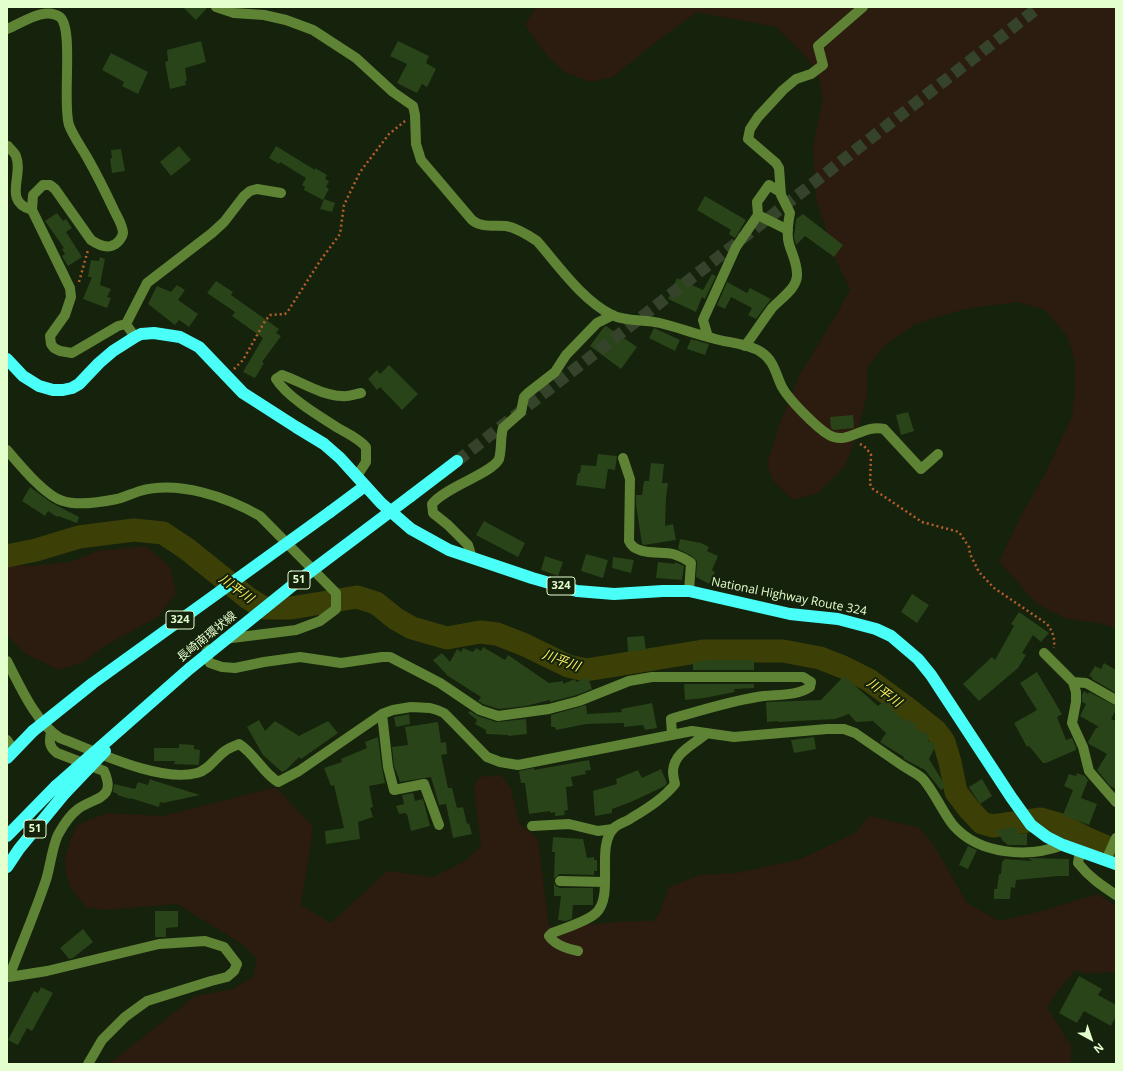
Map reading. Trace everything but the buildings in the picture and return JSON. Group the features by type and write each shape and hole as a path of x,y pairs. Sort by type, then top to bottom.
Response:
{"highway":[{"name":"National Highway Route 324","path":"7,359 23,376 39,386 53,390 64,390 79,384 113,351 141,334 154,333 180,337 199,347 243,393 324,444 340,458 381,503 411,529 449,550 532,578 576,590 614,594 663,591 689,592 790,614 838,619 891,636 918,659 931,674 1011,797 1031,825 1047,837 1063,846 1111,862"},
{"name":"長崎南環状線","path":"61,789 126,730 189,669 298,581 457,460"},
{"name":"324","path":"9,750 93,683 330,512 361,481"},
{"name":"51","path":"7,832 40,801 61,789"},
{"name":"51","path":"7,867 61,789"},
{"name":"51","path":"7,836 40,801"}],"street":[{"path":"216,7 286,20 313,30 356,58 393,92 413,106 415,114 416,144 419,155 472,220 476,224 507,226 529,235 537,241 584,295 613,315 659,322 708,337 746,346 761,352 770,359 787,395 805,415 828,435 847,438 872,428 884,429 921,469 938,454"},
{"path":"746,346 773,307 785,296 798,276 796,263 788,243 788,224 790,213 780,192 779,168 776,163 748,139 750,129 758,117 783,90 796,79 811,74 823,65 818,46 862,7"},
{"path":"7,29 43,13 53,13 61,18 65,25 68,60 67,117 70,127 94,170 123,231 121,238 112,246 97,244 91,240 55,189 50,185 43,185 33,195 32,210 70,288 71,297 65,315 50,336 51,344 54,348 60,351 72,352 118,326 126,324 147,283 212,233 224,222 244,196 250,191 257,190 281,193"},
{"path":"8,146 16,156 17,169 15,195 19,203 25,208 32,210"},
{"path":"708,337 703,320 736,247 758,215 757,202 769,184 780,192"},
{"path":"758,215 788,230"},
{"path":"472,558 468,545 448,525 433,513 432,504 436,499 456,486 489,469 498,460 503,428 521,412 524,397 555,372 566,355 597,323 613,315"},
{"path":"126,324 135,337"},
{"path":"361,393 343,396 332,395 310,388 282,375 276,380 282,388 323,419 360,441 366,447 366,462 361,481"},
{"path":"7,450 30,476 44,489 62,501 79,504 117,499 141,490 164,487 214,496 247,509 260,516 336,593 336,609 320,621 296,630 218,640 206,650 206,656 210,664 235,668 300,657 341,663 382,656 390,657 440,683 480,710 498,716 549,709 579,701 629,681 652,677 803,677 811,682 810,687 806,690 790,694 757,697 736,701 671,720 672,735"},
{"path":"623,458 630,479 630,545 640,550 675,554 691,563 689,592"},
{"path":"1044,653 1073,682 1076,692 1076,702 1072,723 1083,747 1086,764 1094,779 1116,802"},
{"path":"7,661 33,708 51,732 60,738 126,764 168,774 198,773 206,769 225,751 239,744 247,749 271,778 278,782 299,771 382,714 411,707 437,710 453,722 487,757 500,762 518,765 692,731 734,737 784,732 844,729 855,733 922,779 953,824 973,842 995,849 1028,852 1050,850 1063,846"},
{"path":"1073,682 1086,683 1116,700"},
{"path":"382,714 388,767 394,790 424,784 439,825"},
{"path":"8,979 46,879 58,835 69,818 78,809 103,797 107,789 108,780 104,771 57,754 52,749 49,742 51,732"},
{"path":"532,826 569,824 598,831 613,830 666,794 675,784 673,772 674,763 680,755 707,733"},
{"path":"578,951 556,943 549,936 552,933 586,920 596,913 602,902 606,846 613,830"},
{"path":"1111,862 1116,838"},
{"path":"1080,852 1078,863 1085,872 1094,881 1116,895"},
{"path":"560,881 604,882"},
{"path":"8,979 47,972 159,944 205,941 224,947 238,964 228,977 210,981 147,1001 125,1017 102,1040 88,1064"}],"path":[{"path":"227,376 243,360 265,321 270,315 285,314 288,312 320,261 340,234 344,204 360,172 389,134 406,120 408,114 406,108 408,103"},
{"path":"71,297 77,291 91,240"},
{"path":"859,444 864,446 871,454 870,484 873,489 922,522 959,532 969,547 970,554 979,572 994,588 1047,624 1055,640 1054,662"}],"shaded area":[{"path":"536,7 1116,7 1116,628 1099,623 1067,619 1037,604 999,562 1020,517 1044,476 1072,417 1075,388 1075,361 1067,336 1045,310 1017,302 965,309 915,324 884,346 867,368 867,395 855,440 845,466 818,493 793,500 773,481 767,464 778,428 800,374 838,312 850,289 836,260 816,199 813,147 823,99 818,72 803,54 776,27 697,12 647,49 613,77 590,82 564,72 547,56 525,25"},
{"path":"146,546 170,567 176,593 159,616 103,647 84,662 59,670 24,653 7,635 7,564 28,566 70,562 97,551"},
{"path":"501,775 511,788 519,823 538,839 549,927 628,921 654,921 660,911 669,887 700,875 737,873 801,859 855,833 869,816 918,827 934,845 967,903 999,921 1042,911 1097,894 1116,905 1116,972 1083,973 1076,970 1058,990 1047,1007 1071,1046 1071,1064 109,1064 195,996 233,989 253,977 257,959 242,944 177,904 105,910 86,907 72,890 66,874 65,857 77,825 108,813 163,816 276,787 313,827 301,905 331,923 387,871 433,877 465,861 481,846 474,787 479,777"}],"waterway":[{"name":"川平川","path":"7,556 36,550 79,537 134,530 163,533 187,549 248,598 264,608 291,608 357,597 376,603 396,619 412,628 447,638 480,632 497,634 525,645 568,666 586,670 703,651 783,651 820,658 843,667 869,680 936,731 944,742 956,792 982,823 993,826 1041,819 1062,825 1086,838 1116,851"}],"tunnel":[{"path":"457,461 1039,7"}]}
